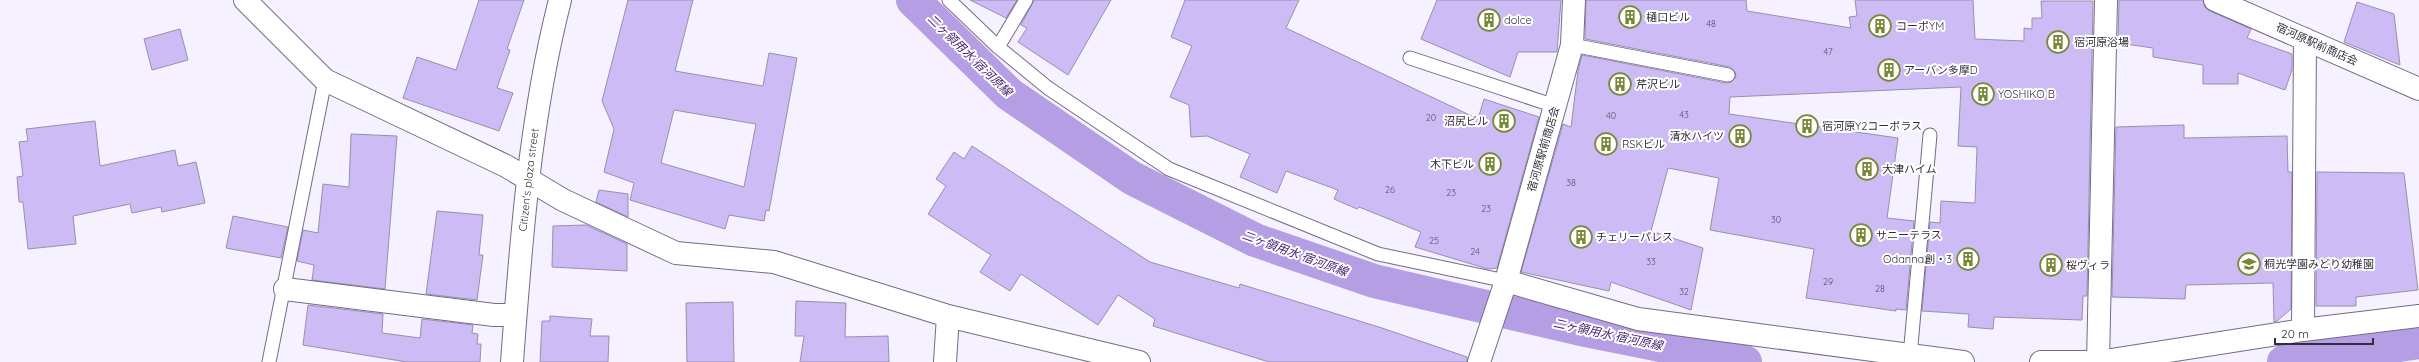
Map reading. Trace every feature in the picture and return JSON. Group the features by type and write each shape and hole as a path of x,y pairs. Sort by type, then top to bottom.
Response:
{"street":[{"path":"245,0 325,80 506,166 563,200 676,253 774,262 948,316 1139,362"},
{"name":"Citizen's plaza street","path":"512,362 528,180 549,44 560,0"},
{"name":"宿河原駅前商店会","path":"1479,362 1504,289 1572,45 1574,0"},
{"path":"2098,362 2106,0"},
{"name":"宿河原駅前商店会","path":"2215,0 2419,89"},
{"path":"2303,330 2305,39"},
{"path":"285,289 494,315 515,315"},
{"path":"1504,289 1638,319 1963,362"},
{"path":"946,362 948,316"},
{"path":"2041,362 2098,362 2303,330 2419,316"}],"lane":[{"path":"949,0 998,47 1048,88 1169,169 1378,254 1504,289"},
{"path":"998,47 1026,0"},
{"path":"1572,45 1728,75"},
{"path":"1410,58 1555,106"},
{"path":"269,362 285,289 294,225 325,80"},
{"path":"1910,356 1930,135"}],"building":[{"path":"479,0 524,0 507,49 510,50 497,88 513,93 499,131 403,98 417,57 456,70"},
{"path":"628,0 693,0 675,71 763,86 769,53 797,58 769,211 766,210 764,221 729,215 725,229 630,200 634,183 604,172 614,129 602,101","holes":["674,110 756,124 744,187 661,163"]},
{"path":"970,0 1017,0 1006,18"},
{"path":"1034,0 1111,0 1068,75 1018,42 1027,28 1021,25"},
{"path":"1185,0 1299,0 1286,28 1478,119 1484,99 1539,117 1497,268 1488,269 1415,247 1421,232 1359,207 1357,209 1334,199 1338,190 1286,171 1277,193 1240,177 1250,154 1207,136 1191,137 1189,105 1170,97 1192,46 1171,37"},
{"name":"dolce","path":"1437,0 1561,0 1557,52 1518,52 1510,77 1421,39"},
{"path":"1586,0 1746,0 1747,11 1851,28 1849,17 1857,16 1855,0 1973,0 1975,39 2024,41 2024,28 2032,29 2032,18 2042,18 2041,1 2093,1 2087,296 2083,296 2082,320 1994,317 1993,329 1968,327 1969,314 1922,311 1930,222 1940,223 1941,201 1975,203 1977,147 1958,146 1961,87 1730,97 1729,114 1898,138 1887,218 1914,221 1906,310 1896,309 1896,311 1806,298 1814,249 1710,230 1719,178 1668,168 1651,231 1703,248 1691,310 1611,282 1609,291 1521,272 1563,124 1571,127 1578,71 1582,55 1726,83 1731,82 1736,77 1735,72 1730,67 1585,39"},
{"path":"2119,0 2203,0 2205,7 2210,11 2251,29 2247,38 2292,54 2292,70 2285,90 2238,73 2238,84 2203,84 2203,65 2153,57 2153,48 2118,43"},
{"path":"2357,2 2394,14 2400,65 2344,42"},
{"path":"180,29 188,60 152,70 144,39"},
{"path":"95,121 100,166 175,150 178,166 196,162 205,203 162,212 161,207 132,213 130,204 73,216 76,244 28,249 23,202 19,202 17,177 23,176 19,142 28,141 26,129"},
{"path":"2184,125 2184,138 2287,136 2288,172 2292,172 2291,309 2277,321 2274,322 2273,283 2186,285 2185,299 2112,297 2116,127"},
{"path":"351,134 397,136 385,289 312,280 314,265 297,261 303,230 318,233 323,184 349,187"},
{"path":"972,146 1150,262 1239,288 1240,284 1382,328 1467,357 1467,362 1269,362 1153,326 1155,319 1118,295 1098,325 1021,274 1010,291 980,272 991,255 928,214 946,186 936,179 954,152 964,159"},
{"path":"2317,172 2404,173 2418,290 2356,297 2356,306 2316,306"},
{"path":"599,190 628,194 628,217 596,202"},
{"path":"437,211 483,215 479,255 483,255 477,300 426,294"},
{"path":"233,216 288,227 281,258 226,248"},
{"path":"586,225 627,244 627,271 552,267 553,226"},
{"path":"796,301 846,303 845,337 888,336 889,362 800,362 804,336 795,336"},
{"path":"733,302 734,362 687,362 686,303"},
{"path":"308,305 383,314 382,333 420,338 422,319 473,325 472,333 478,334 477,344 481,344 480,362 407,362 303,345"},
{"path":"550,316 592,319 590,336 609,336 608,362 540,362 542,321 550,321"}],"waterway":[{"name":"二ヶ領用水 宿河原線","path":"913,0 1009,94 1132,178 1255,240 1374,281 1581,329 1745,362"},
{"name":"二ヶ領用水 宿河原線","path":"2284,362 2419,342"}],"place":[{"name":"樋口ビル","path":"1630,17"},
{"name":"dolce","path":"1489,20"},
{"name":"コーポYM","path":"1880,26"},
{"name":"宿河原浴場","path":"2058,42"},
{"name":"アーバン多摩D","path":"1889,70"},
{"name":"芹沢ビル","path":"1620,84"},
{"name":"YOSHIKO B","path":"1983,94"},
{"name":"沼尻ビル","path":"1504,121"},
{"name":"宿河原Y2コーポラス","path":"1807,126"},
{"name":"清水ハイツ","path":"1740,136"},
{"name":"RSKビル","path":"1606,144"},
{"name":"木下ビル","path":"1490,164"},
{"name":"大津ハイム","path":"1867,169"},
{"name":"サニーテラス","path":"1861,235"},
{"name":"チェリーパレス","path":"1581,237"},
{"name":"Odanna創・3","path":"1968,259"},
{"name":"桐光学園みどり幼稚園","path":"2249,264"},
{"name":"桜ヴィラ","path":"2051,265"}]}
